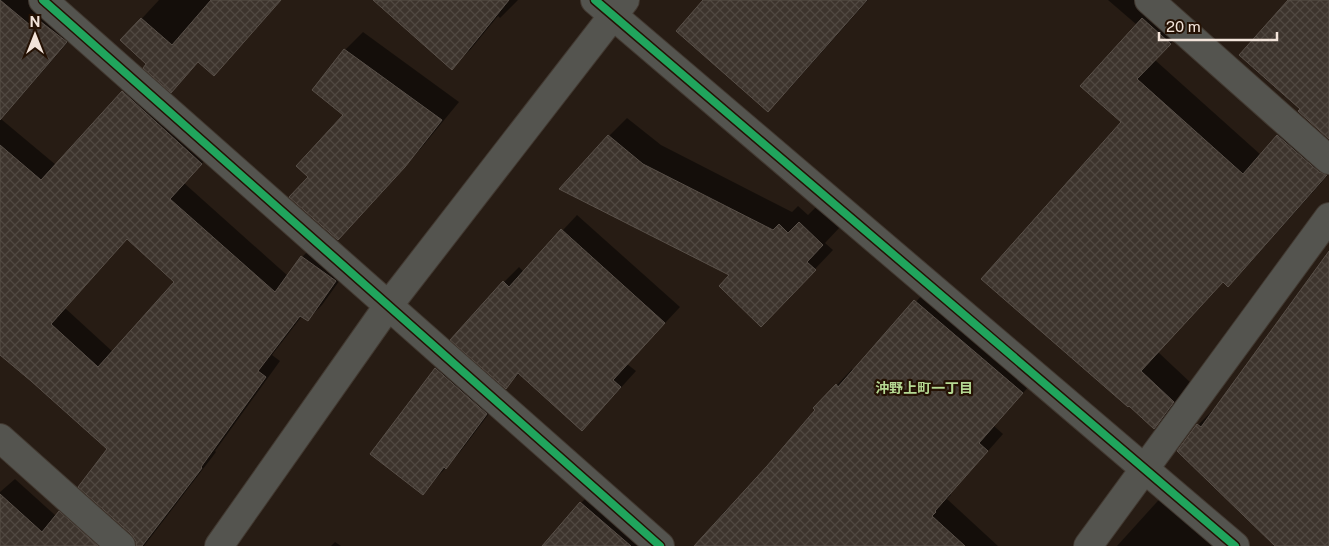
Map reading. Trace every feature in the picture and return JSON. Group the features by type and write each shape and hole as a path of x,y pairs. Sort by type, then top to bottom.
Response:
{"street":[{"path":"43,0 660,546"},
{"path":"1149,0 1329,160"},
{"path":"220,546 388,306 611,5 1235,546"},
{"path":"1088,546 1329,217"},
{"path":"0,438 121,546"}],"building":[{"path":"0,0 30,25 36,18 67,42 0,120"},
{"path":"211,0 281,0 214,76 198,62 171,93 143,68 146,64 120,40 141,18 172,45"},
{"path":"373,0 509,0 452,70"},
{"path":"703,0 867,0 768,112 676,31"},
{"path":"1288,0 1329,0 1329,139 1298,111 1300,109 1239,55"},
{"path":"1142,18 1171,44 1137,79 1243,174 1277,135 1319,172 1327,175 1228,287 1223,282 1141,371 1174,402 1154,429 981,279 1121,122 1080,86"},
{"path":"344,49 442,120 405,167 338,240 289,197 308,177 296,166 343,115 312,90"},
{"path":"122,91 202,164 170,199 275,292 301,256 336,281 308,321 300,316 258,371 266,377 202,468 142,546 136,546 136,541 131,534 78,487 107,449 0,355 0,145 41,180","holes":["127,239 174,282 98,367 51,324"]},
{"path":"608,135 643,164 773,230 779,224 788,233 799,222 823,245 807,262 816,270 761,327 719,286 729,275 559,189"},
{"path":"561,229 665,323 613,380 621,387 582,431 518,373 506,389 450,340 503,281 509,287"},
{"path":"1329,251 1329,546 1275,546 1177,451 1197,424 1201,427"},
{"path":"914,300 1023,393 979,443 988,451 932,516 965,546 694,546 767,466 815,410 813,408 836,384 838,387"},
{"path":"435,368 487,414 446,469 444,467 423,495 370,454"},
{"path":"0,494 42,532 59,511 98,546 0,546"},
{"path":"580,502 631,546 542,546"}],"cycle path":[{"path":"43,0 660,546"},
{"path":"595,0 1235,546"}],"district":[{"name":"沖野上町一丁目","path":"924,388"}]}
